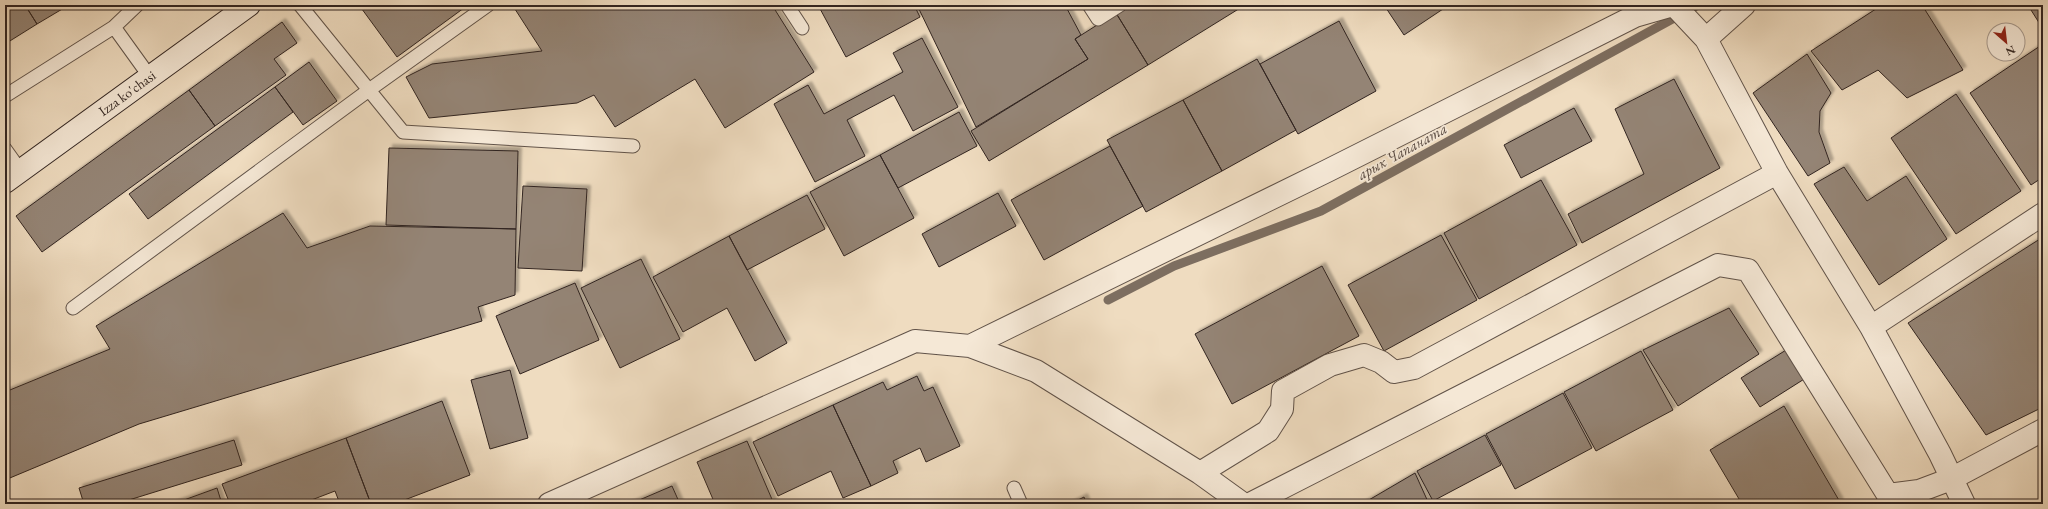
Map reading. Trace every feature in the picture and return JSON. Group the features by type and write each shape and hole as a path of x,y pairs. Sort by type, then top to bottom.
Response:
{"street":[{"name":"Izza ko'chasi","path":"12,176 249,5"},
{"path":"970,346 1327,171 1635,16 1674,5 1704,37 1777,172 1871,327 1940,454 1964,504"},
{"path":"1704,37 1744,5"},
{"path":"1200,473 1268,431 1282,409 1283,391 1330,365 1364,355 1381,362 1394,372 1414,368 1777,172"},
{"path":"1871,327 2043,214"},
{"path":"1250,504 1718,264 1748,270 1888,494 1919,491 1951,479 2043,430"},
{"path":"549,504 915,342 970,346 1036,371 1200,473 1242,504"}],"lane":[{"path":"5,96 114,26 137,5"},
{"path":"300,5 403,132 633,146"},
{"path":"74,308 369,90 488,5"},
{"path":"787,5 802,28"},
{"path":"1090,5 1098,18 1120,5"},
{"path":"114,26 150,77"},
{"path":"5,149 12,176"},
{"path":"1014,488 1021,504"}],"building":[{"path":"5,5 25,5 37,24 5,44"},
{"path":"25,5 69,5 37,24"},
{"path":"359,5 468,5 397,57"},
{"path":"772,5 814,72 725,128 695,79 615,127 594,95 577,103 429,118 406,77 432,64 542,51 513,6"},
{"path":"818,5 914,5 920,17 846,57"},
{"path":"917,5 1065,5 1081,35 1075,39 1088,59 976,127"},
{"path":"1130,5 1245,5 1148,65 1116,13"},
{"path":"1384,5 1449,5 1404,35"},
{"path":"1882,5 1922,5 1963,70 1907,98 1878,70 1842,90 1811,51"},
{"path":"2038,5 2043,5 2043,29 2031,10"},
{"path":"1116,13 1148,65 989,161 971,131 1088,59 1075,39"},
{"path":"1339,21 1376,91 1298,134 1260,64"},
{"path":"282,22 297,43 274,59 286,75 215,126 189,90"},
{"path":"922,38 958,107 913,131 894,95 847,120 865,156 815,182 774,104 808,85 824,114 903,72 893,53"},
{"path":"2043,44 2043,177 2031,185 1970,93 2016,62 2026,62 2026,55"},
{"path":"1807,54 1831,93 1820,111 1819,132 1830,163 1808,176 1753,93"},
{"path":"1257,59 1296,130 1222,171 1183,100"},
{"path":"309,62 337,101 303,125 275,87"},
{"path":"1674,79 1720,168 1582,243 1568,214 1644,174 1615,109"},
{"path":"275,87 293,112 148,219 129,194"},
{"path":"189,90 215,126 42,252 16,216"},
{"path":"1956,94 2021,191 1956,234 1891,138"},
{"path":"1183,100 1222,171 1146,212 1107,140"},
{"path":"1574,108 1592,141 1521,178 1504,145"},
{"path":"959,112 977,146 898,188 880,155"},
{"path":"1110,146 1143,206 1044,260 1011,200"},
{"path":"389,148 518,151 516,229 386,225"},
{"path":"880,155 914,218 844,256 810,192"},
{"path":"1844,167 1867,201 1906,176 1947,239 1879,285 1814,184"},
{"path":"1541,180 1577,245 1479,299 1444,233"},
{"path":"523,186 587,189 582,271 518,268"},
{"path":"998,193 1016,226 939,267 922,234"},
{"path":"807,195 825,229 747,270 729,236"},
{"path":"283,213 307,248 370,226 516,229 515,295 478,307 482,321 139,424 5,480 5,392 110,349 96,326"},
{"path":"1441,235 1477,300 1384,351 1348,285"},
{"path":"729,236 787,343 755,361 727,308 683,332 653,277"},
{"path":"2043,237 2043,407 1986,435 1908,323"},
{"path":"641,259 680,339 620,368 581,288"},
{"path":"1322,266 1359,336 1232,404 1195,334"},
{"path":"575,283 599,340 520,374 496,316"},
{"path":"1729,308 1759,354 1678,406 1643,350"},
{"path":"1791,347 1809,376 1760,407 1741,378"},
{"path":"1641,351 1673,410 1596,451 1564,392"},
{"path":"510,370 528,438 490,449 471,380"},
{"path":"917,376 924,391 933,387 960,446 926,462 920,448 893,461 898,473 871,486 833,405 883,382 887,390"},
{"path":"1563,393 1592,448 1515,489 1486,434"},
{"path":"442,401 470,475 394,504 371,504 346,438"},
{"path":"833,405 871,486 843,498 831,471 778,496 753,442"},
{"path":"1784,406 1840,502 1836,504 1742,504 1710,450"},
{"path":"1485,435 1501,465 1433,501 1417,471"},
{"path":"346,438 371,504 340,504 335,491 301,504 230,504 222,484"},
{"path":"234,440 242,465 116,504 84,504 79,488"},
{"path":"747,441 774,504 715,504 697,462"},
{"path":"1415,473 1429,504 1362,504"},
{"path":"672,486 680,504 630,504"},
{"path":"217,488 222,504 173,504"},
{"path":"1084,497 1087,504 1070,504"}],"waterway":[{"name":"арык Чапаната","path":"1108,300 1174,266 1321,211 1698,5"}]}
